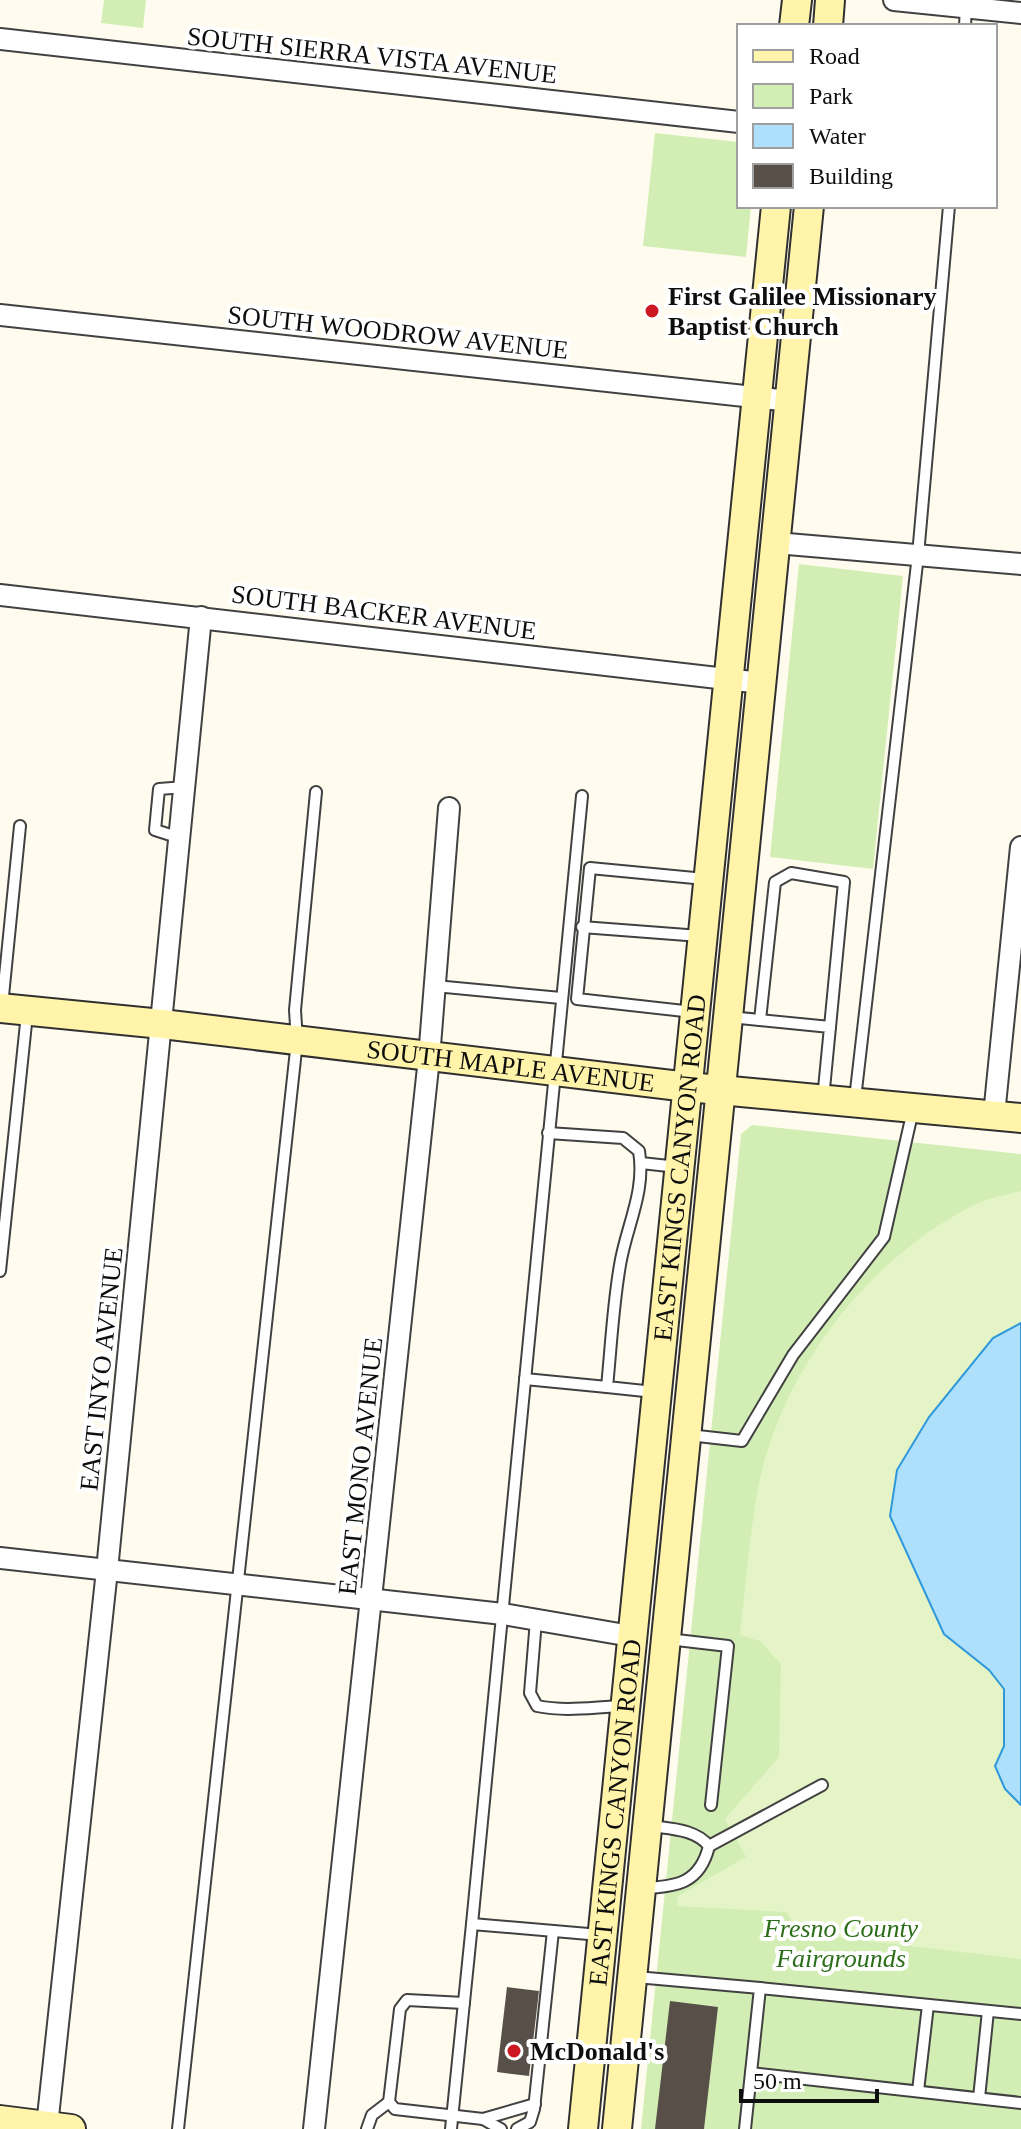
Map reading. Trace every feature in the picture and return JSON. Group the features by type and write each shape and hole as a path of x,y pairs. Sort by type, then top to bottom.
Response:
{"main road":[{"path":"794,24 797,0"},
{"path":"828,24 830,0"},
{"name":"EAST KINGS CANYON ROAD","path":"583,2129 776,208"},
{"name":"EAST KINGS CANYON ROAD","path":"617,2129 809,208"},
{"name":"SOUTH MAPLE AVENUE","path":"10,1009 162,1024 429,1058 554,1069 722,1091 1008,1117"},
{"path":"652,1433 661,1486 650,1611 654,1629 666,1639"},
{"path":"631,1636 644,1645 649,1667 631,1848 641,1888"},
{"path":"596,2129 611,1963 602,1935"}],"street":[{"path":"894,0 966,11 1021,13"},
{"name":"SOUTH SIERRA VISTA AVENUE","path":"0,39 737,122"},
{"name":"SOUTH WOODROW AVENUE","path":"0,315 790,401"},
{"path":"776,543 1021,564"},
{"name":"SOUTH BACKER AVENUE","path":"0,595 761,683"},
{"name":"EAST INYO AVENUE","path":"33,2125 107,1570 201,617"},
{"name":"EAST MONO AVENUE","path":"314,2129 429,1058 449,808"},
{"path":"1008,1117 1021,847"},
{"path":"0,1558 503,1614 631,1636"}],"lane":[{"path":"854,1104 918,555 949,208"},
{"path":"178,2129 240,1585 297,1041 295,1010 316,792"},
{"path":"451,2129 582,796"},
{"path":"0,1271 20,826"},
{"path":"695,1012 577,999 582,927 590,868 708,879"},
{"path":"760,1020 775,882 791,873 844,882 823,1101"},
{"path":"582,927 702,936"},
{"path":"435,986 561,998"},
{"path":"730,1017 830,1027"},
{"path":"687,1435 742,1441 793,1355 884,1237 913,1108"},
{"path":"548,1133 623,1138 639,1151 641,1163 633,1226 620,1264 607,1387"},
{"path":"641,1163 680,1167"},
{"path":"525,1379 656,1392"},
{"path":"536,1620 530,1693 537,1706 567,1712 590,1707 625,1706"},
{"path":"666,1639 728,1646 711,1805"},
{"path":"641,1888 676,1887 704,1865 709,1846 822,1785"},
{"path":"647,1826 685,1831 702,1837 709,1846"},
{"path":"472,1924 602,1935"},
{"path":"517,2129 530,2122 535,2104 553,1931"},
{"path":"632,1977 1021,2014"},
{"path":"745,2129 760,1988"},
{"path":"367,2129 372,2115 389,2102 400,2009 407,2000 464,2003"},
{"path":"918,2091 928,2005"},
{"path":"979,2098 988,2011"},
{"path":"751,2073 1021,2103"},
{"path":"389,2102 395,2109 483,2119 535,2104"},
{"path":"483,2119 501,2129"}],"green space":[{"path":"104,0 146,0 143,28 101,23"},
{"path":"655,133 737,142 737,208 751,208 746,257 643,246"},
{"path":"799,564 903,576 873,869 770,857"},
{"name":"Fresno County Fairgrounds","path":"752,1125 1021,1154 1021,2129 641,2129 741,1134"},
{"path":"1021,1191 1021,1959 801,1933 786,1912 677,1906 678,1896 746,1857 725,1819 779,1757 781,1664 760,1641 740,1635 758,1489 769,1445 786,1403 834,1323 865,1287 899,1255 935,1228 974,1205"}],"water":[{"path":"1021,1323 1021,1805 1005,1789 995,1766 1004,1746 1004,1689 989,1670 944,1634 890,1516 897,1470 929,1417 993,1338"}],"building":[{"path":"507,1987 539,1991 529,2076 497,2072"},
{"path":"670,2001 718,2007 704,2129 655,2129"}],"place":[{"name":"First Galilee Missionary Baptist Church","path":"652,311"},
{"name":"McDonald's","path":"514,2051"}]}
